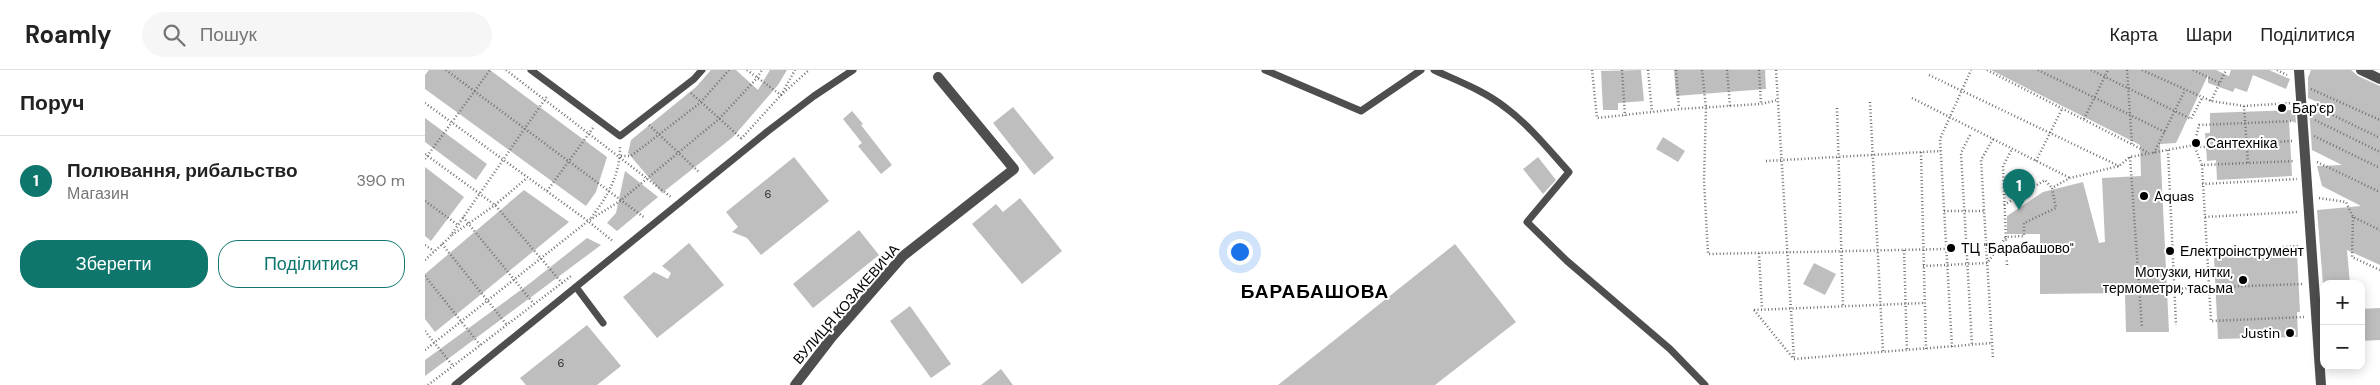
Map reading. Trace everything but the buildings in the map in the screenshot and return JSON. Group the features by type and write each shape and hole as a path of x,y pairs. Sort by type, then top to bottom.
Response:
{"street":[{"path":"2299,70 2304,102 2307,196 2321,385"},
{"path":"2361,70 2380,79"},
{"name":"ВУЛИЦЯ КОЗАКЕВИЧА","path":"795,385 832,337 903,256 1014,169 938,77"}],"lane":[{"path":"531,70 620,136 685,87 701,70"},
{"path":"455,385 776,125 853,70"},
{"path":"1265,70 1361,111 1421,70"},
{"path":"1434,70 1487,95 1505,107 1527,126 1569,172 1527,222 1567,260 1670,349 1705,385"},
{"path":"576,287 603,323"}],"path":[{"path":"446,70 645,218"},
{"path":"425,159 426,154 452,122 489,70"},
{"path":"506,70 671,197"},
{"path":"620,156 631,156 700,103 729,70"},
{"path":"747,70 781,95"},
{"path":"425,350 589,221 620,201 719,119 757,78 762,70"},
{"path":"781,95 795,70"},
{"path":"735,144 781,95 809,70"},
{"path":"1592,70 1597,118 1679,109 1761,104 1778,100"},
{"path":"1622,70 1625,116"},
{"path":"1648,70 1652,112"},
{"path":"1676,70 1679,109"},
{"path":"1702,70 1706,108 1704,180 1708,254 1946,250"},
{"path":"1727,70 1730,106"},
{"path":"1759,70 1761,104"},
{"path":"1776,70 1794,359"},
{"path":"1952,347 1940,139 1971,70"},
{"path":"1987,70 2153,153"},
{"path":"2038,70 2165,132"},
{"path":"2091,70 2191,119 2202,97"},
{"path":"2084,119 2108,70"},
{"path":"2127,70 2132,144"},
{"path":"2142,70 2211,101 2244,106 2304,102 2380,138"},
{"path":"2193,70 2220,83"},
{"path":"2211,101 2225,70"},
{"path":"1929,75 2119,166"},
{"path":"449,238 554,87"},
{"path":"685,87 700,103 741,138"},
{"path":"2305,87 2380,120"},
{"path":"2153,153 2185,90"},
{"path":"1912,98 2070,178"},
{"path":"1870,102 1883,353"},
{"path":"425,103 589,221 614,242"},
{"path":"2244,106 2248,163"},
{"path":"1837,108 1843,306"},
{"path":"2036,161 2063,109"},
{"path":"643,118 700,173"},
{"path":"2316,316 2211,321 2202,165 2195,145 2199,126 2304,119 2380,152"},
{"path":"547,192 599,120"},
{"path":"1970,134 1961,153 1972,345"},
{"path":"589,221 609,193 620,156 620,136"},
{"path":"2052,188 2070,178 2119,166 2131,157 2195,145 2201,147 2247,145 2306,137 2380,168"},
{"path":"1993,139 1981,160 1993,359"},
{"path":"2007,265 2003,166 2012,149"},
{"path":"2168,150 2176,288 2176,325"},
{"path":"1766,161 1941,151"},
{"path":"1921,152 1926,349"},
{"path":"426,154 495,205 562,283"},
{"path":"2131,157 2141,328"},
{"path":"2202,165 2307,159 2380,192"},
{"path":"693,179 707,167"},
{"path":"425,260 449,238 495,205 527,178"},
{"path":"2202,184 2306,178"},
{"path":"2004,205 2045,180 2052,188 2056,208 2024,223 2024,236 2006,237"},
{"path":"664,202 678,191"},
{"path":"2307,196 2346,202 2353,217 2352,257 2380,270"},
{"path":"425,201 458,225"},
{"path":"1944,211 1984,211"},
{"path":"2205,217 2308,211"},
{"path":"637,224 651,213"},
{"path":"463,217 535,304"},
{"path":"2353,217 2380,230"},
{"path":"609,247 622,236"},
{"path":"1987,263 2006,237"},
{"path":"442,244 507,325"},
{"path":"425,245 434,252"},
{"path":"2206,252 2311,245"},
{"path":"1904,250 1907,351"},
{"path":"1759,253 1762,309"},
{"path":"1923,266 1987,263"},
{"path":"428,385 576,272"},
{"path":"425,276 480,345"},
{"path":"2140,290 2313,283"},
{"path":"1794,359 1754,310 1925,302"},
{"path":"425,331 453,366"},
{"path":"1794,359 1992,343"}],"place":[{"name":"Бар'єр","path":"2282,108"},
{"name":"Сантехніка","path":"2196,143"},
{"name":"Aquas","path":"2144,196"},
{"name":"Полювання, рибальство","path":"2019,210"},
{"name":"ТЦ \"Барабашово\"","path":"1951,248"},
{"name":"Електроінструмент","path":"2170,251"},
{"name":"Мотузки, нитки, термометри, тасьма","path":"2243,280"},
{"name":"Justin","path":"2290,333"}],"district":[{"name":"БАРАБАШОВА","path":"1315,291"}]}
